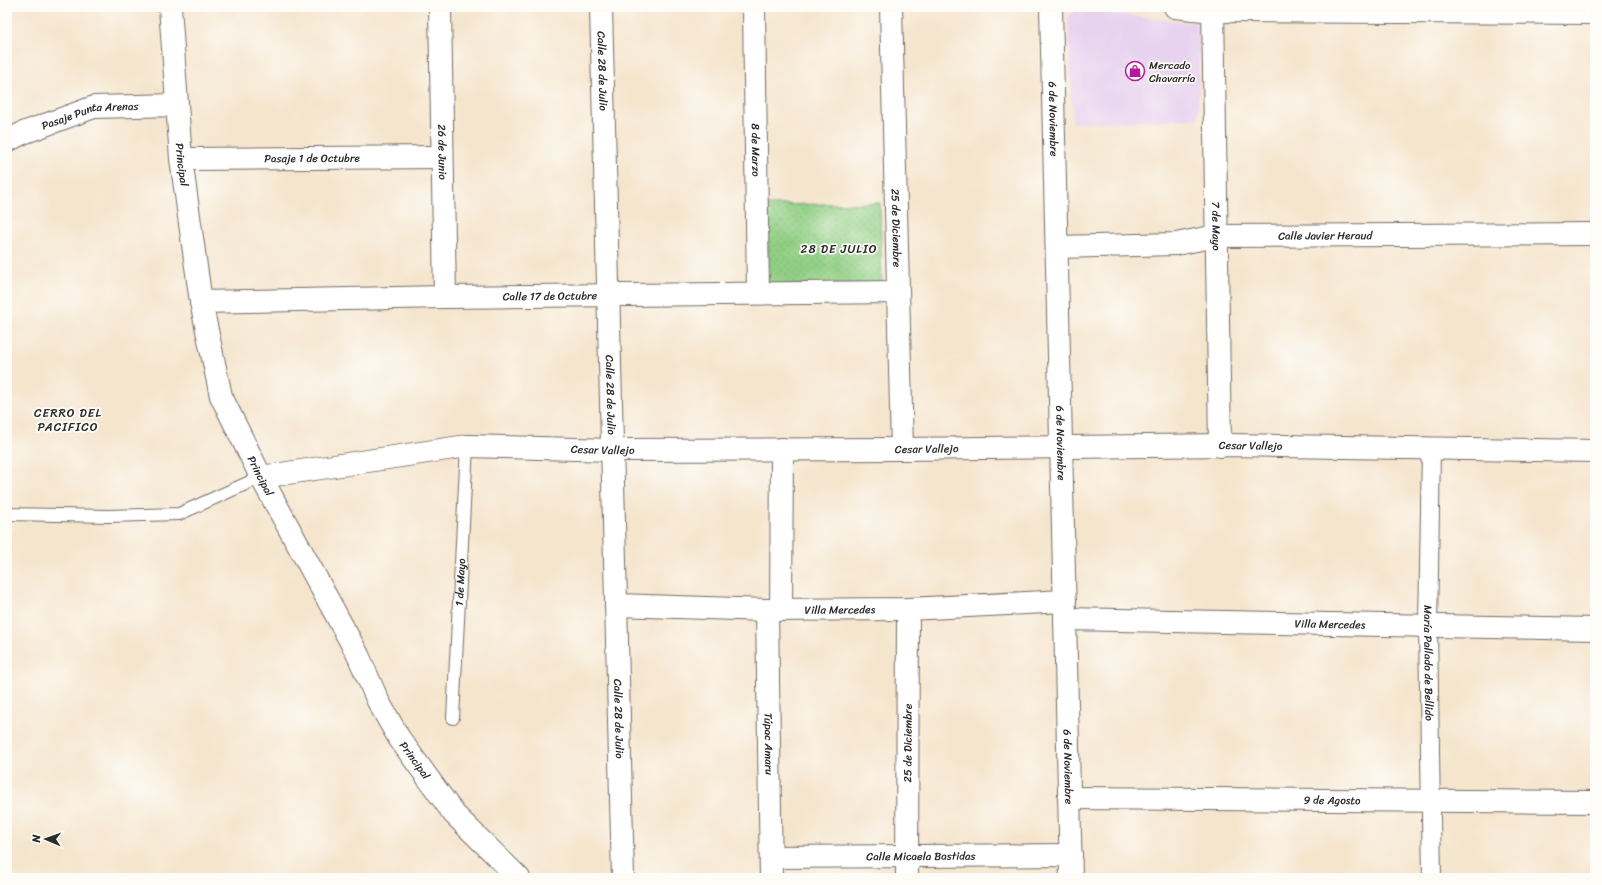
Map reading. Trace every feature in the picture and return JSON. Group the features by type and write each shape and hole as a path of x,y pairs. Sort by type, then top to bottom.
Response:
{"street":[{"name":"Principal","path":"170,7 181,159 202,302 221,396 261,477 358,655 378,701 399,738 454,814 519,878"},
{"name":"26 de Junio","path":"440,7 444,297"},
{"name":"Calle 28 de Julio","path":"601,7 622,878"},
{"name":"8 de Marzo","path":"754,7 758,293"},
{"name":"25 de Diciembre","path":"891,7 902,449"},
{"name":"6 de Noviembre","path":"1051,7 1071,878"},
{"path":"1175,7 1213,9 1595,14"},
{"name":"7 de Mayo","path":"1213,9 1220,446"},
{"name":"Pasaje Punta Arenas","path":"7,141 23,133 94,108 177,105"},
{"name":"Pasaje 1 de Octubre","path":"181,159 442,157"},
{"name":"Calle Javier Heraud","path":"1057,248 1176,244 1216,236 1595,234"},
{"name":"Calle 17 de Octubre","path":"202,302 444,297 898,292"},
{"name":"Cesar Vallejo","path":"261,477 467,446 612,450 1220,446 1595,451"},
{"name":"María Pallado de Bellido","path":"1431,449 1428,627 1432,878"},
{"name":"Túpac Amaru","path":"772,878 774,610 782,450"},
{"name":"Villa Mercedes","path":"616,605 774,610 1065,610 1428,627 1595,628"},
{"name":"25 de Diciembre","path":"907,878 908,609"},
{"name":"9 de Agosto","path":"1069,798 1595,802"},
{"name":"Calle Micaela Bastidas","path":"771,857 1070,855"}],"lane":[{"name":"1 de Mayo","path":"453,718 467,446"},
{"path":"7,514 108,516 179,514 261,477"}],"shaded area":[{"name":"Mercado Chavarría","path":"1076,10 1200,23 1198,119 1073,123 1068,17"}],"green space":[{"path":"880,203 882,283 769,286 767,205"}],"place":[{"name":"Mercado Chavarría","path":"1135,71"}],"district":[{"name":"28 DE JULIO","path":"839,249"},
{"name":"CERRO DEL PACIFICO","path":"68,420"}]}
